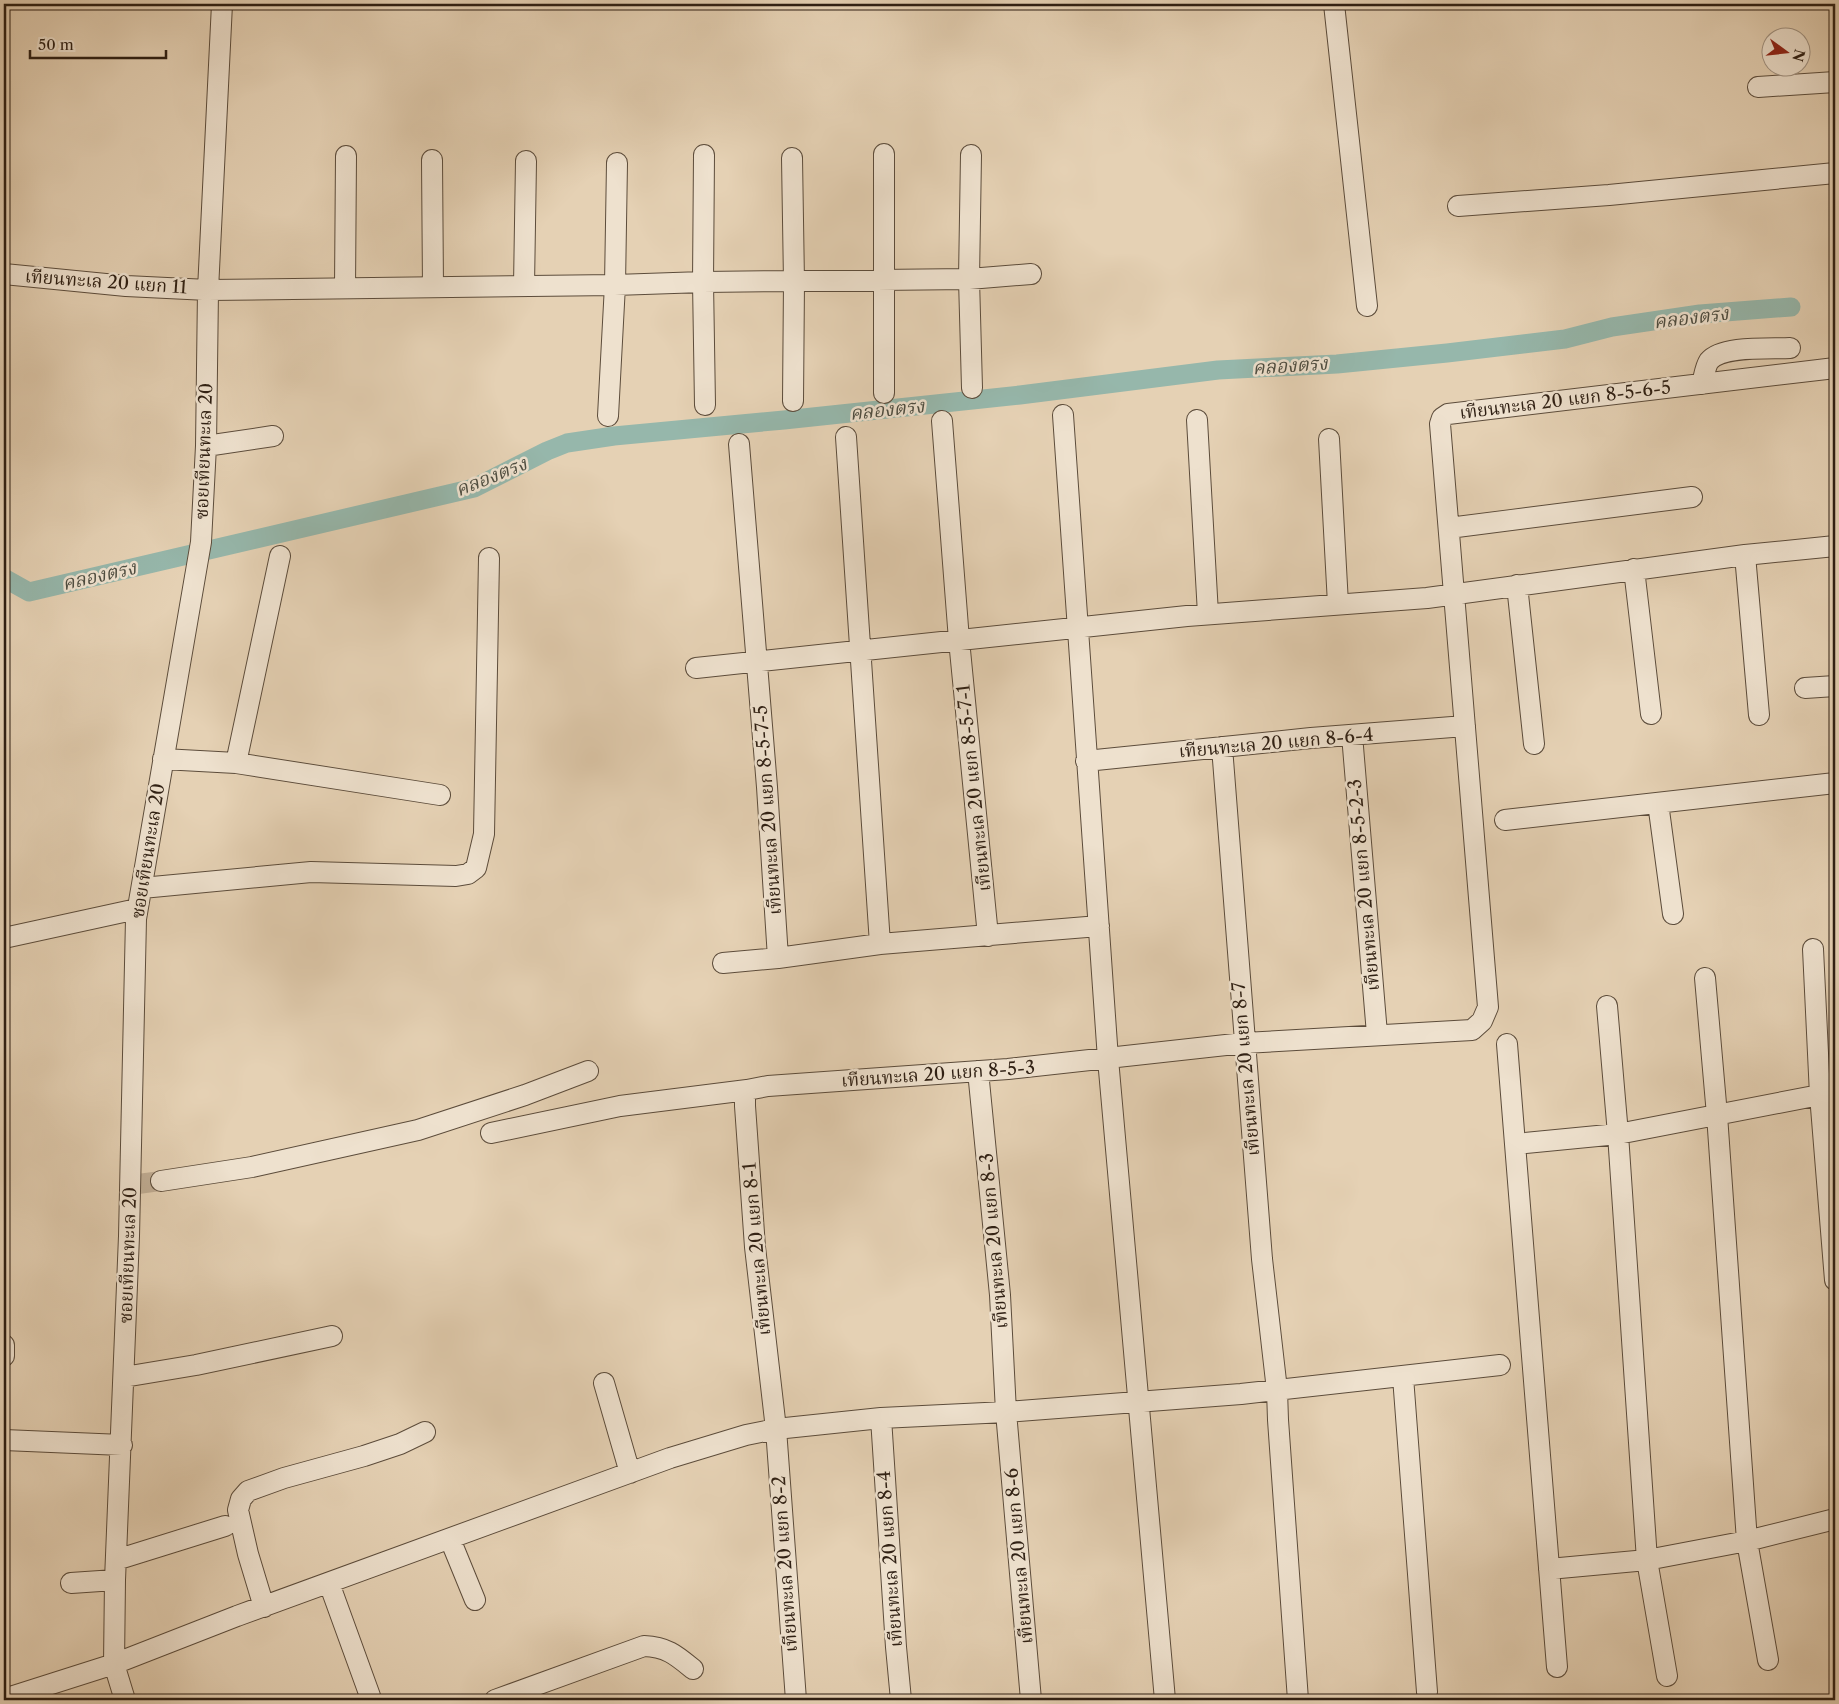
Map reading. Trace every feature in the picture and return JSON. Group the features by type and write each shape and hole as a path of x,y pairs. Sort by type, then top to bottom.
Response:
{"street":[{"name":"ซอยเทียนทะเล 20","path":"125,1700 114,1664 115,1580 134,1185 138,909 201,542 206,446 208,290 222,4"},
{"path":"1334,4 1366,306"},
{"path":"1758,87 1835,82"},
{"path":"884,154 884,392"},
{"path":"704,155 703,282 705,405"},
{"path":"971,155 969,280 972,388"},
{"path":"345,288 346,156"},
{"path":"792,158 793,401"},
{"path":"432,160 433,287"},
{"path":"524,286 526,161"},
{"path":"608,416 616,285 617,163"},
{"path":"1458,206 1608,195 1835,173"},
{"name":"เทียนทะเล 20 แยก 11","path":"4,274 126,286 208,290 969,280 1031,274"},
{"path":"1702,384 1710,361 1717,355 1727,351 1790,348"},
{"name":"เทียนทะเล 20 แยก 8-5-6-5","path":"1377,1034 1472,1030 1482,1021 1488,1007 1455,593 1448,528 1440,424 1442,418 1448,414 1835,368"},
{"path":"1063,415 1108,1059 1165,1700"},
{"path":"1197,420 1208,614"},
{"name":"เทียนทะเล 20 แยก 8-5-7-1","path":"942,421 959,640 988,936"},
{"path":"206,446 273,436"},
{"path":"846,437 880,944"},
{"path":"1329,439 1338,604"},
{"name":"เทียนทะเล 20 แยก 8-5-7-5","path":"739,444 757,661 778,958"},
{"path":"1448,528 1692,497"},
{"path":"696,668 1208,614 1427,598 1634,569 1835,546"},
{"path":"1745,555 1759,715"},
{"path":"236,763 280,556"},
{"path":"142,888 311,872 456,876 468,874 476,868 484,834 489,558"},
{"path":"1634,569 1651,714"},
{"path":"1517,585 1534,744"},
{"path":"1804,688 1835,686"},
{"name":"เทียนทะเล 20 แยก 8-6-4","path":"1086,762 1222,747 1465,726"},
{"name":"เทียนทะเล 20 แยก 8-5-2-3","path":"1352,735 1377,1034"},
{"name":"เทียนทะเล 20 แยก 8-7","path":"1222,747 1262,1259 1277,1390 1278,1430 1298,1700"},
{"path":"163,759 236,763 440,795"},
{"path":"1505,820 1835,783"},
{"path":"1658,803 1673,914"},
{"path":"4,938 138,909"},
{"path":"723,963 778,958 880,944 1099,926"},
{"path":"1813,949 1828,1093 1835,1280"},
{"path":"1705,978 1717,1115 1746,1541 1768,1660"},
{"path":"1607,1006 1618,1134 1647,1560 1667,1676"},
{"name":"เทียนทะเล 20 แยก 8-5-3","path":"747,1090 768,1086 978,1071 1108,1059 1244,1043 1377,1034"},
{"path":"1507,1044 1557,1667"},
{"path":"161,1181 252,1167 418,1130 525,1095 588,1071"},
{"name":"เทียนทะเล 20 แยก 8-3","path":"978,1071 1000,1295 1006,1412"},
{"path":"491,1133 620,1106 747,1090"},
{"name":"เทียนทะเล 20 แยก 8-1","path":"747,1090 745,1106 755,1247 776,1429"},
{"path":"1515,1144 1618,1134 1828,1093"},
{"path":"124,1377 196,1365 332,1336"},
{"path":"4,1345 4,1356"},
{"path":"4,1699 114,1664 670,1458 746,1435 776,1429 881,1418 1006,1412 1277,1390 1500,1365"},
{"path":"1403,1377 1427,1692"},
{"path":"604,1383 630,1473"},
{"name":"เทียนทะเล 20 แยก 8-6","path":"1006,1412 1032,1700"},
{"name":"เทียนทะเล 20 แยก 8-4","path":"881,1418 896,1647 902,1700"},
{"name":"เทียนทะเล 20 แยก 8-2","path":"776,1429 796,1700"},
{"path":"264,1607 248,1554 238,1510 240,1499 248,1491 284,1478 364,1456 400,1444 425,1432"},
{"path":"4,1440 122,1445"},
{"path":"1549,1569 1647,1560 1746,1541 1835,1519"},
{"path":"116,1560 225,1526"},
{"path":"450,1539 475,1600"},
{"path":"70,1583 115,1580"},
{"path":"328,1584 370,1696"},
{"path":"495,1700 644,1646 659,1647 674,1654 693,1669"}],"waterway":[{"name":"คลองตรง","path":"4,578 29,592 474,488 547,451 567,443 614,436 1020,395 1218,370 1337,364 1447,353 1565,339 1612,327 1700,314 1791,307"}],"tunnel":[{"path":"138,1184 161,1181"}]}
